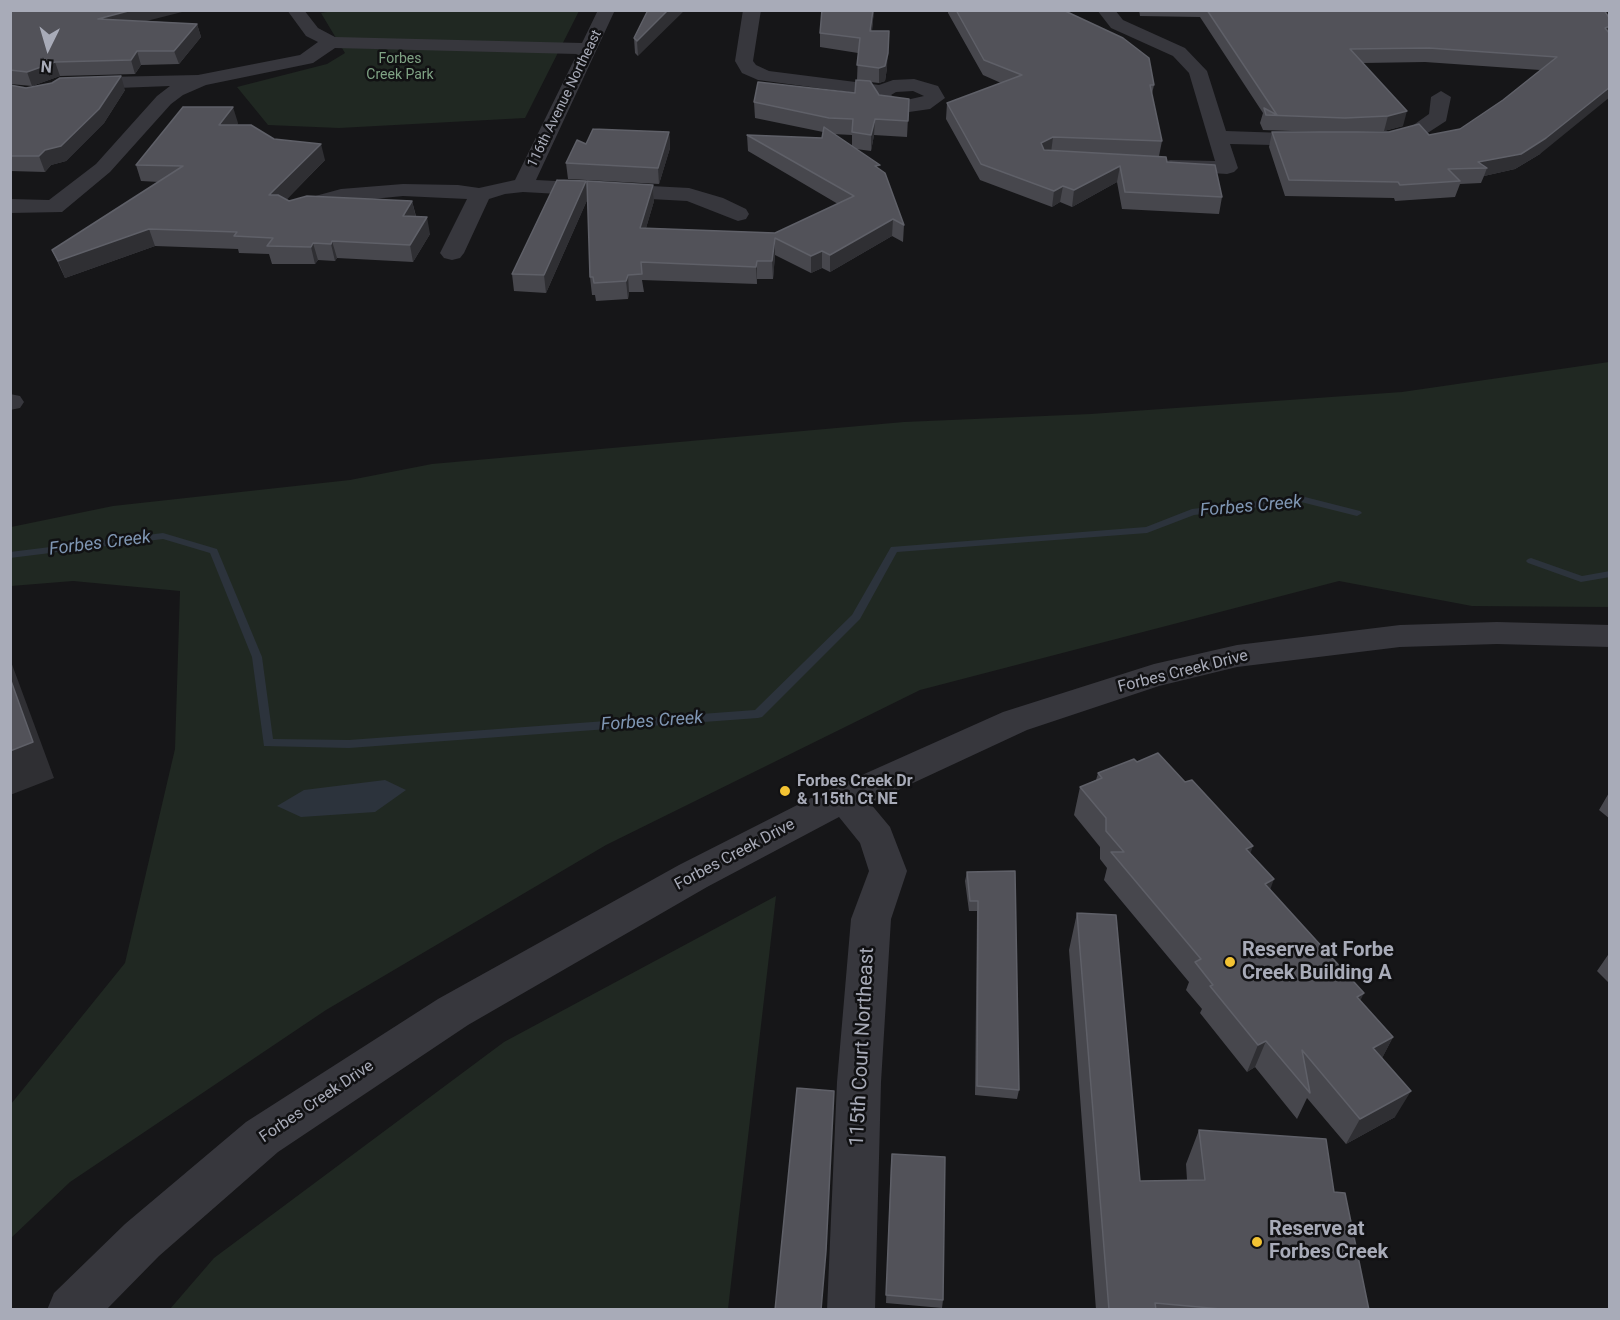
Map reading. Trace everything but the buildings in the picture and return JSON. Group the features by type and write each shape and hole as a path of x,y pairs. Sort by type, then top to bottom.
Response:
{"street":[{"path":"295,10 312,32 331,42 589,49"},
{"name":"116th Avenue Northeast","path":"480,195 503,188 523,186 607,10"},
{"path":"752,10 744,61 749,69 765,76 883,91"},
{"path":"1105,10 1117,24 1179,52 1198,71 1227,168 1145,165"},
{"path":"10,91 32,94 50,91 60,84 201,80 306,59 331,42"},
{"path":"10,85 29,77 47,75 59,78 60,84"},
{"path":"10,206 54,207 104,168 164,100 176,91 201,80"},
{"path":"1363,140 1384,139 1419,130 1439,117 1441,97"},
{"path":"1217,137 1330,140"},
{"path":"523,186 689,195 715,202 738,214"},
{"path":"294,209 341,196 403,190 458,191 480,195 452,253"},
{"name":"Forbes Creek Drive","path":"70,1310 142,1239 262,1137 463,1006 693,876 828,806 846,800 1015,721 1154,675 1237,656 1411,636 1497,633 1610,636"},
{"name":"115th Court Northeast","path":"846,800 877,837 888,871 871,919 859,1082 851,1310"}],"green space":[{"name":"Forbes Creek Park","path":"339,10 579,11 525,118 339,128 268,125 237,87 327,64 345,53 321,13"},
{"path":"1609,362 1609,607 1472,606 1339,581 920,690 606,845 326,1010 70,1182 11,1238 11,1104 125,963 175,749 180,591 73,581 11,586 11,527 113,506 350,480 432,464 904,422 1091,414 1402,392"},
{"path":"776,896 728,1309 170,1309 214,1258 504,1042"}],"shaded area":[{"path":"385,780 406,790 375,812 301,817 277,806 304,790"}],"waterway":[{"name":"Forbes Creek","path":"10,555 163,536 214,551 257,657 268,743 349,744 758,714 856,617 894,549 1147,530 1192,512 1301,499 1357,513"},
{"name":"Forbes Creek","path":"1531,561 1581,579 1610,574"}],"place":[{"name":"Forbes Creek Dr & 115th Ct NE","path":"785,791"},
{"name":"Reserve at Forbe Creek Building A","path":"1230,962"},
{"name":"Reserve at Forbes Creek","path":"1257,1242"}]}
